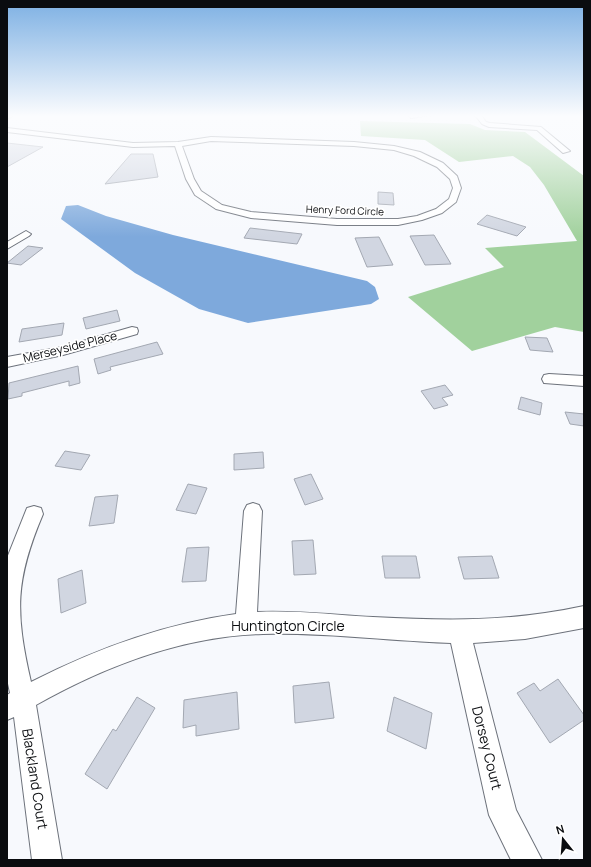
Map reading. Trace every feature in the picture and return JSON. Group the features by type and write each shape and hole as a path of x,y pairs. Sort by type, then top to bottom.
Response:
{"street":[{"name":"Henry Ford Circle","path":"182,155 190,179 198,193 219,207 251,215 337,222 398,222 418,218 439,211 453,200 457,189 454,178 440,165 420,155"},
{"path":"7,246 26,234"},
{"name":"Merseyside Place","path":"7,362 62,351 132,331"},
{"path":"549,379 584,381"},
{"path":"246,624 252,511"},
{"name":"Blackland Court","path":"34,514 21,544 13,574 9,601 15,666 15,703 47,860"},
{"name":"Huntington Circle","path":"15,703 56,681 136,647 210,628 246,624 305,624 459,631 514,630 584,617"},
{"name":"Dorsey Court","path":"459,631 503,815 526,860"}],"green space":[{"path":"449,155 556,155 584,176 584,332 555,327 472,351 408,297 504,267 485,248 577,241 544,185 530,167 513,156 459,162"}],"water":[{"path":"78,205 106,216 173,235 367,281 375,287 379,299 371,304 248,323 199,309 135,273 61,219 66,206"}],"building":[{"path":"7,155 28,155 7,167"},
{"path":"130,155 153,155 158,177 105,184"},
{"path":"378,192 393,193 394,205 378,204"},
{"path":"487,215 526,227 517,236 477,224"},
{"path":"250,228 302,234 297,244 244,238"},
{"path":"434,235 451,264 425,265 410,236"},
{"path":"379,237 393,265 367,267 355,238"},
{"path":"28,246 43,248 21,265 7,263"},
{"path":"117,310 120,321 86,329 83,318"},
{"path":"64,323 62,335 19,342 22,329"},
{"path":"525,337 547,338 553,352 530,350"},
{"path":"157,342 163,354 110,367 111,370 98,374 94,359"},
{"path":"78,366 80,383 69,386 69,381 22,393 22,396 8,399 9,383"},
{"path":"445,385 453,395 442,398 448,405 434,409 421,391"},
{"path":"521,397 542,403 540,415 518,409"},
{"path":"565,412 584,414 584,426 570,424"},
{"path":"65,451 90,455 81,470 55,466"},
{"path":"263,452 264,468 234,470 234,454"},
{"path":"311,474 323,499 305,505 294,479"},
{"path":"188,484 207,488 196,514 176,510"},
{"path":"118,495 114,523 89,526 95,497"},
{"path":"313,540 316,574 294,575 292,541"},
{"path":"209,547 206,581 182,582 187,548"},
{"path":"382,556 416,556 420,578 385,578"},
{"path":"492,556 499,578 464,579 458,557"},
{"path":"82,570 86,603 61,613 58,579"},
{"path":"558,679 584,715 584,720 550,743 517,693 534,683 540,691"},
{"path":"329,682 334,718 295,723 293,686"},
{"path":"237,692 239,729 196,736 196,725 183,728 184,700"},
{"path":"137,697 155,708 107,789 85,774 113,729 116,731"},
{"path":"394,697 432,713 426,749 387,731"}]}
